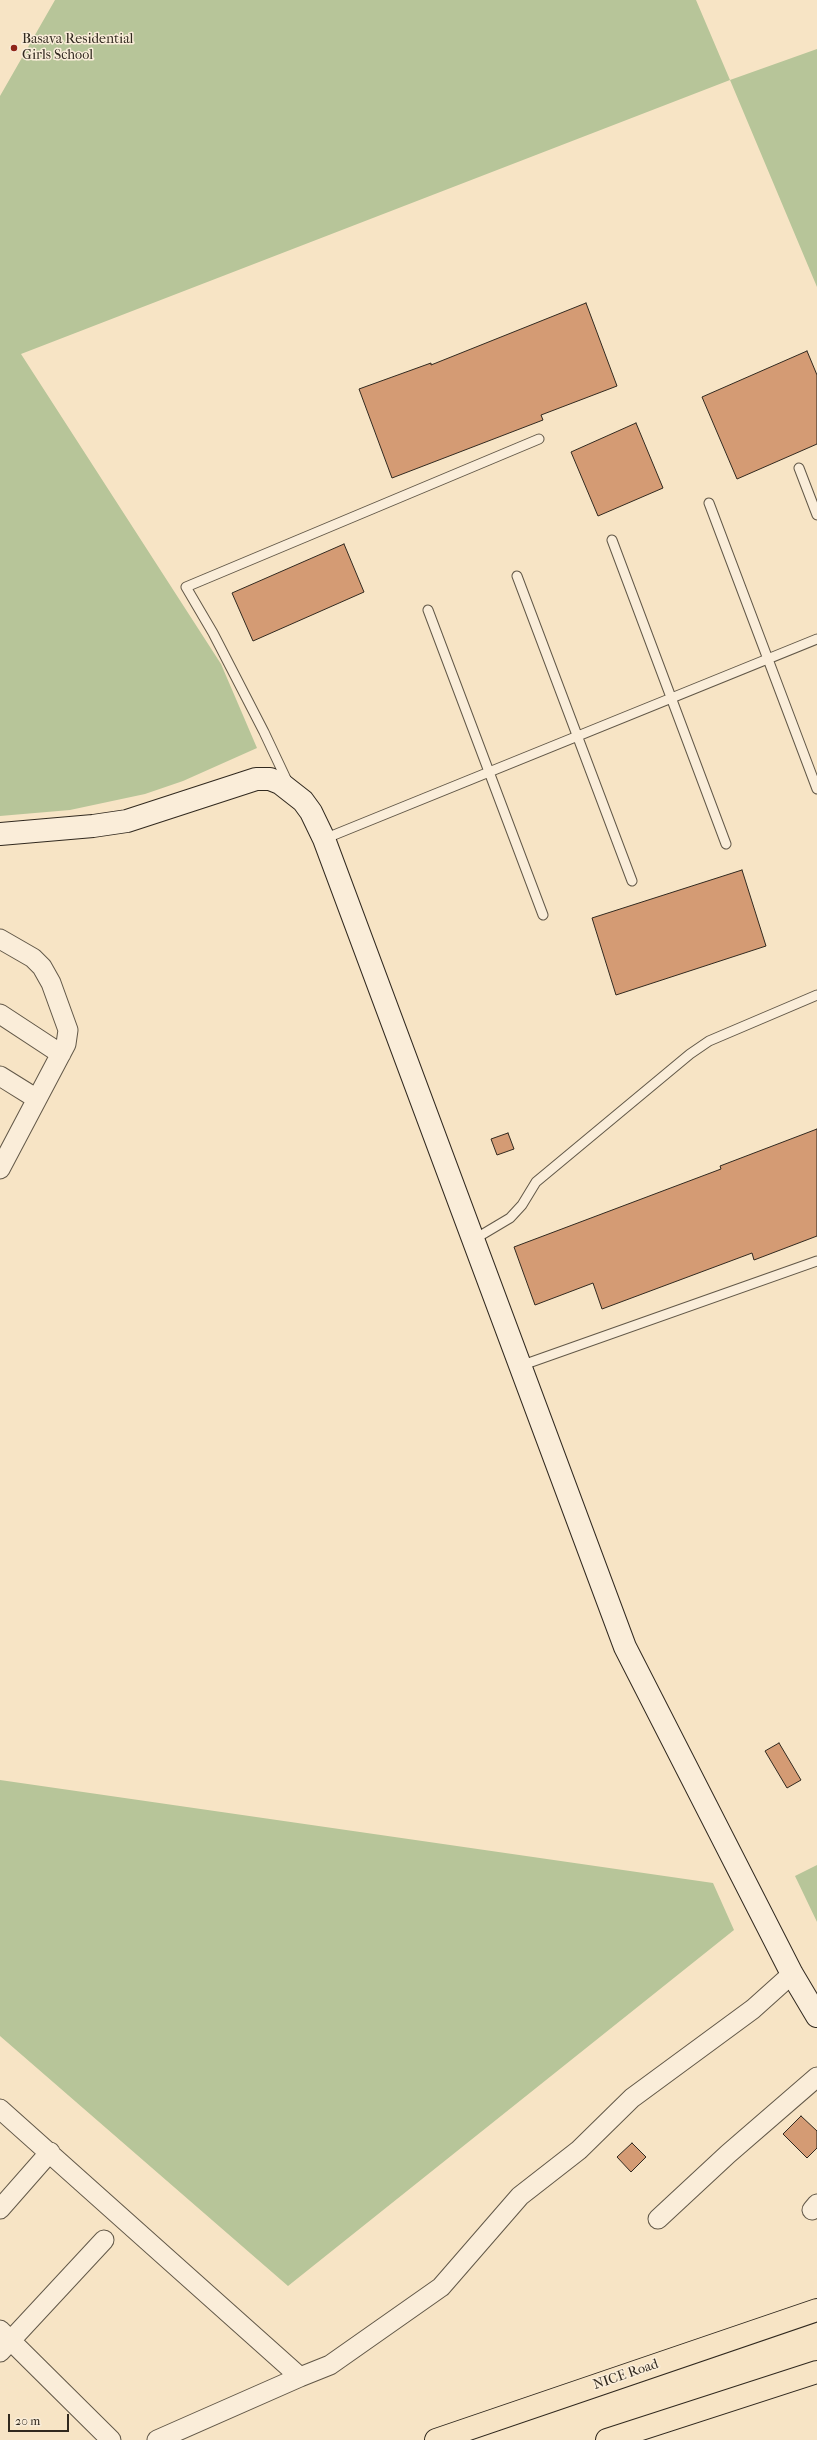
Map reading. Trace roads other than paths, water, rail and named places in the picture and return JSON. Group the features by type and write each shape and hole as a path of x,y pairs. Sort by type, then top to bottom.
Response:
{"highway":[{"name":"NICE Road","path":"436,2440 817,2310"},
{"path":"607,2440 817,2372"}],"street":[{"path":"0,834 93,826 126,821 256,779 270,779 292,793 311,812 324,839 625,1647 792,1974 817,2016"},
{"path":"0,939 33,958 47,974 68,1030 66,1044 61,1054 2,1159"},
{"path":"0,1014 61,1054"},
{"path":"0,1076 37,1099"},
{"path":"156,2440 300,2376 330,2365 441,2287 520,2196 579,2150 632,2098 753,2008 792,1974"},
{"path":"658,2219 817,2077"},
{"path":"0,2109 300,2376"},
{"path":"0,2209 50,2152"},
{"path":"104,2240 4,2341 111,2440"}],"lane":[{"path":"292,793 264,732 213,633 186,587 539,440"},
{"path":"799,468 817,515"},
{"path":"709,503 817,789"},
{"path":"612,540 726,844"},
{"path":"517,576 632,881"},
{"path":"428,610 543,915"},
{"path":"324,839 817,639"},
{"path":"473,1240 510,1218 522,1205 536,1182 690,1054 710,1041 817,995"},
{"path":"520,1366 817,1261"}],"place":[{"name":"Basava Residential Girls School","path":"14,48"}]}
